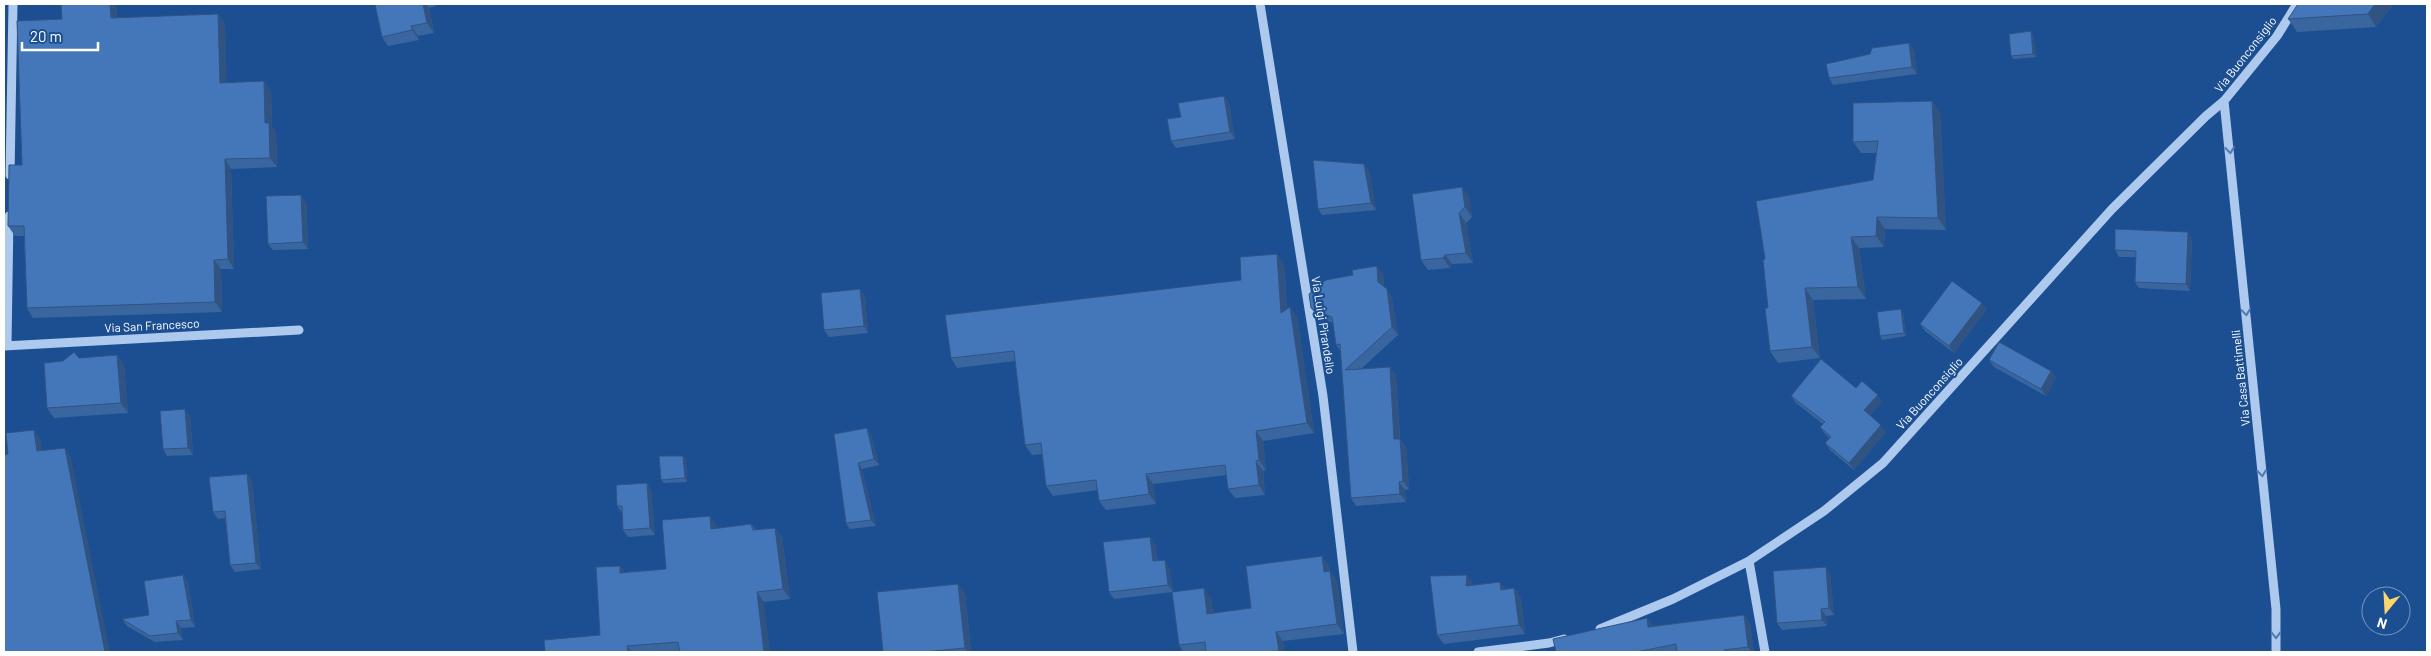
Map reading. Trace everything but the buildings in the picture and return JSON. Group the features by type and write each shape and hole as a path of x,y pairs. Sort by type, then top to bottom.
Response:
{"street":[{"path":"10,189 13,4"},
{"name":"Via Luigi Pirandello","path":"1260,4 1323,396 1353,652"},
{"name":"Via Buonconsiglio","path":"1593,631 1610,626 1673,599 1749,561 1824,511 1883,463 2112,209 2206,116 2224,101 2277,36 2297,4"},
{"name":"Via Casa Battimelli","path":"2224,101 2276,609 2276,652"},
{"name":"Via San Francesco","path":"9,209 6,345 299,330"},
{"path":"1749,561 1765,652"},
{"path":"1478,652 1549,643 1575,636"}]}
